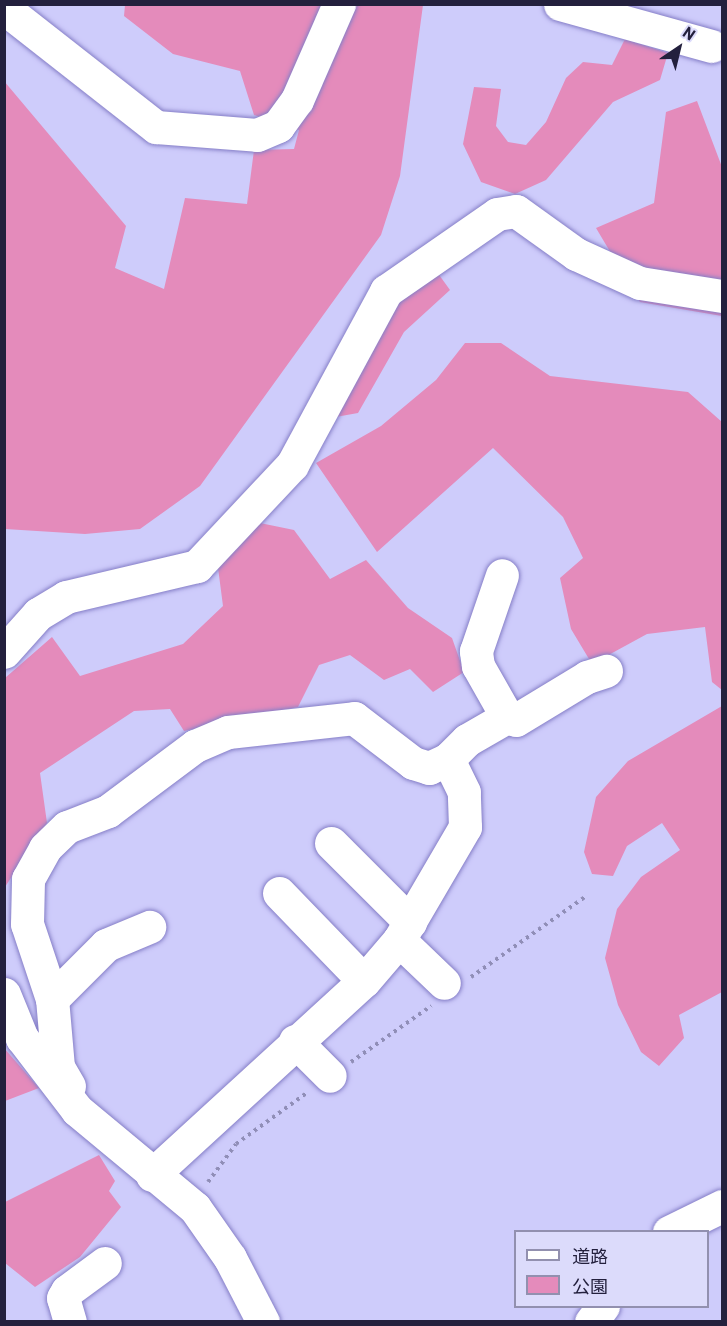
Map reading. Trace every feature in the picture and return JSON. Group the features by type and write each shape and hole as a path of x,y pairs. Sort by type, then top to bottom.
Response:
{"street":[{"path":"4,8 156,127 257,135 278,126 297,100 339,4"},
{"path":"544,6 711,46"},
{"path":"4,651 38,614 66,597 197,566 292,465 386,291 497,214 516,211 576,254 640,283 723,296"},
{"path":"502,575 476,651 478,666 507,717 516,720 586,677 606,671"},
{"path":"77,1110 58,1067 52,999 27,924 28,879 45,848 67,827 108,812 195,746 228,732 354,718 413,763 429,768 448,759 467,740 507,717"},
{"path":"152,1175 295,1041 364,981 404,931 465,827 464,792 448,759"},
{"path":"331,843 450,988"},
{"path":"279,893 364,981"},
{"path":"52,999 106,945 148,927"},
{"path":"4,994 22,1038 77,1110 152,1175 191,1205 230,1258 263,1322"},
{"path":"295,1041 330,1076"},
{"path":"673,1230 723,1206"},
{"path":"70,1322 63,1298 67,1291 105,1263"},
{"path":"591,1322 602,1308"}],"path":[{"path":"191,1205 236,1144 450,988 585,897"}],"green space":[{"path":"125,5 423,5 400,176 381,235 200,486 140,529 85,534 5,529 4,81 126,226 115,268 164,289 185,198 247,204 254,150 294,149 299,130 254,115 240,71 173,54 124,16"},
{"path":"625,39 668,53 660,80 613,102 546,180 515,194 481,182 463,144 474,87 501,89 496,126 508,142 526,145 546,122 566,78 583,62 612,65"},
{"path":"697,101 722,167 722,316 640,302 596,228 654,203 666,112"},
{"path":"437,272 450,290 404,332 358,413 330,418 395,301"},
{"path":"465,343 501,343 550,376 688,392 722,422 722,690 712,682 705,627 647,634 592,664 571,629 560,578 583,558 563,517 493,448 377,552 316,463 381,426 436,380"},
{"path":"260,523 294,530 330,579 366,560 408,608 452,638 464,672 433,692 410,669 384,680 350,655 319,665 298,707 184,731 170,709 134,711 40,773 47,823 5,887 5,678 52,637 80,676 183,644 223,606 217,560"},
{"path":"722,706 722,992 679,1015 684,1038 659,1066 641,1052 618,1005 605,958 617,909 641,877 680,850 662,823 627,846 613,876 592,874 584,852 596,797 628,761"},
{"path":"4,1048 39,1088 4,1101"},
{"path":"99,1155 115,1181 109,1191 121,1207 80,1257 35,1287 5,1263 5,1202"}]}
